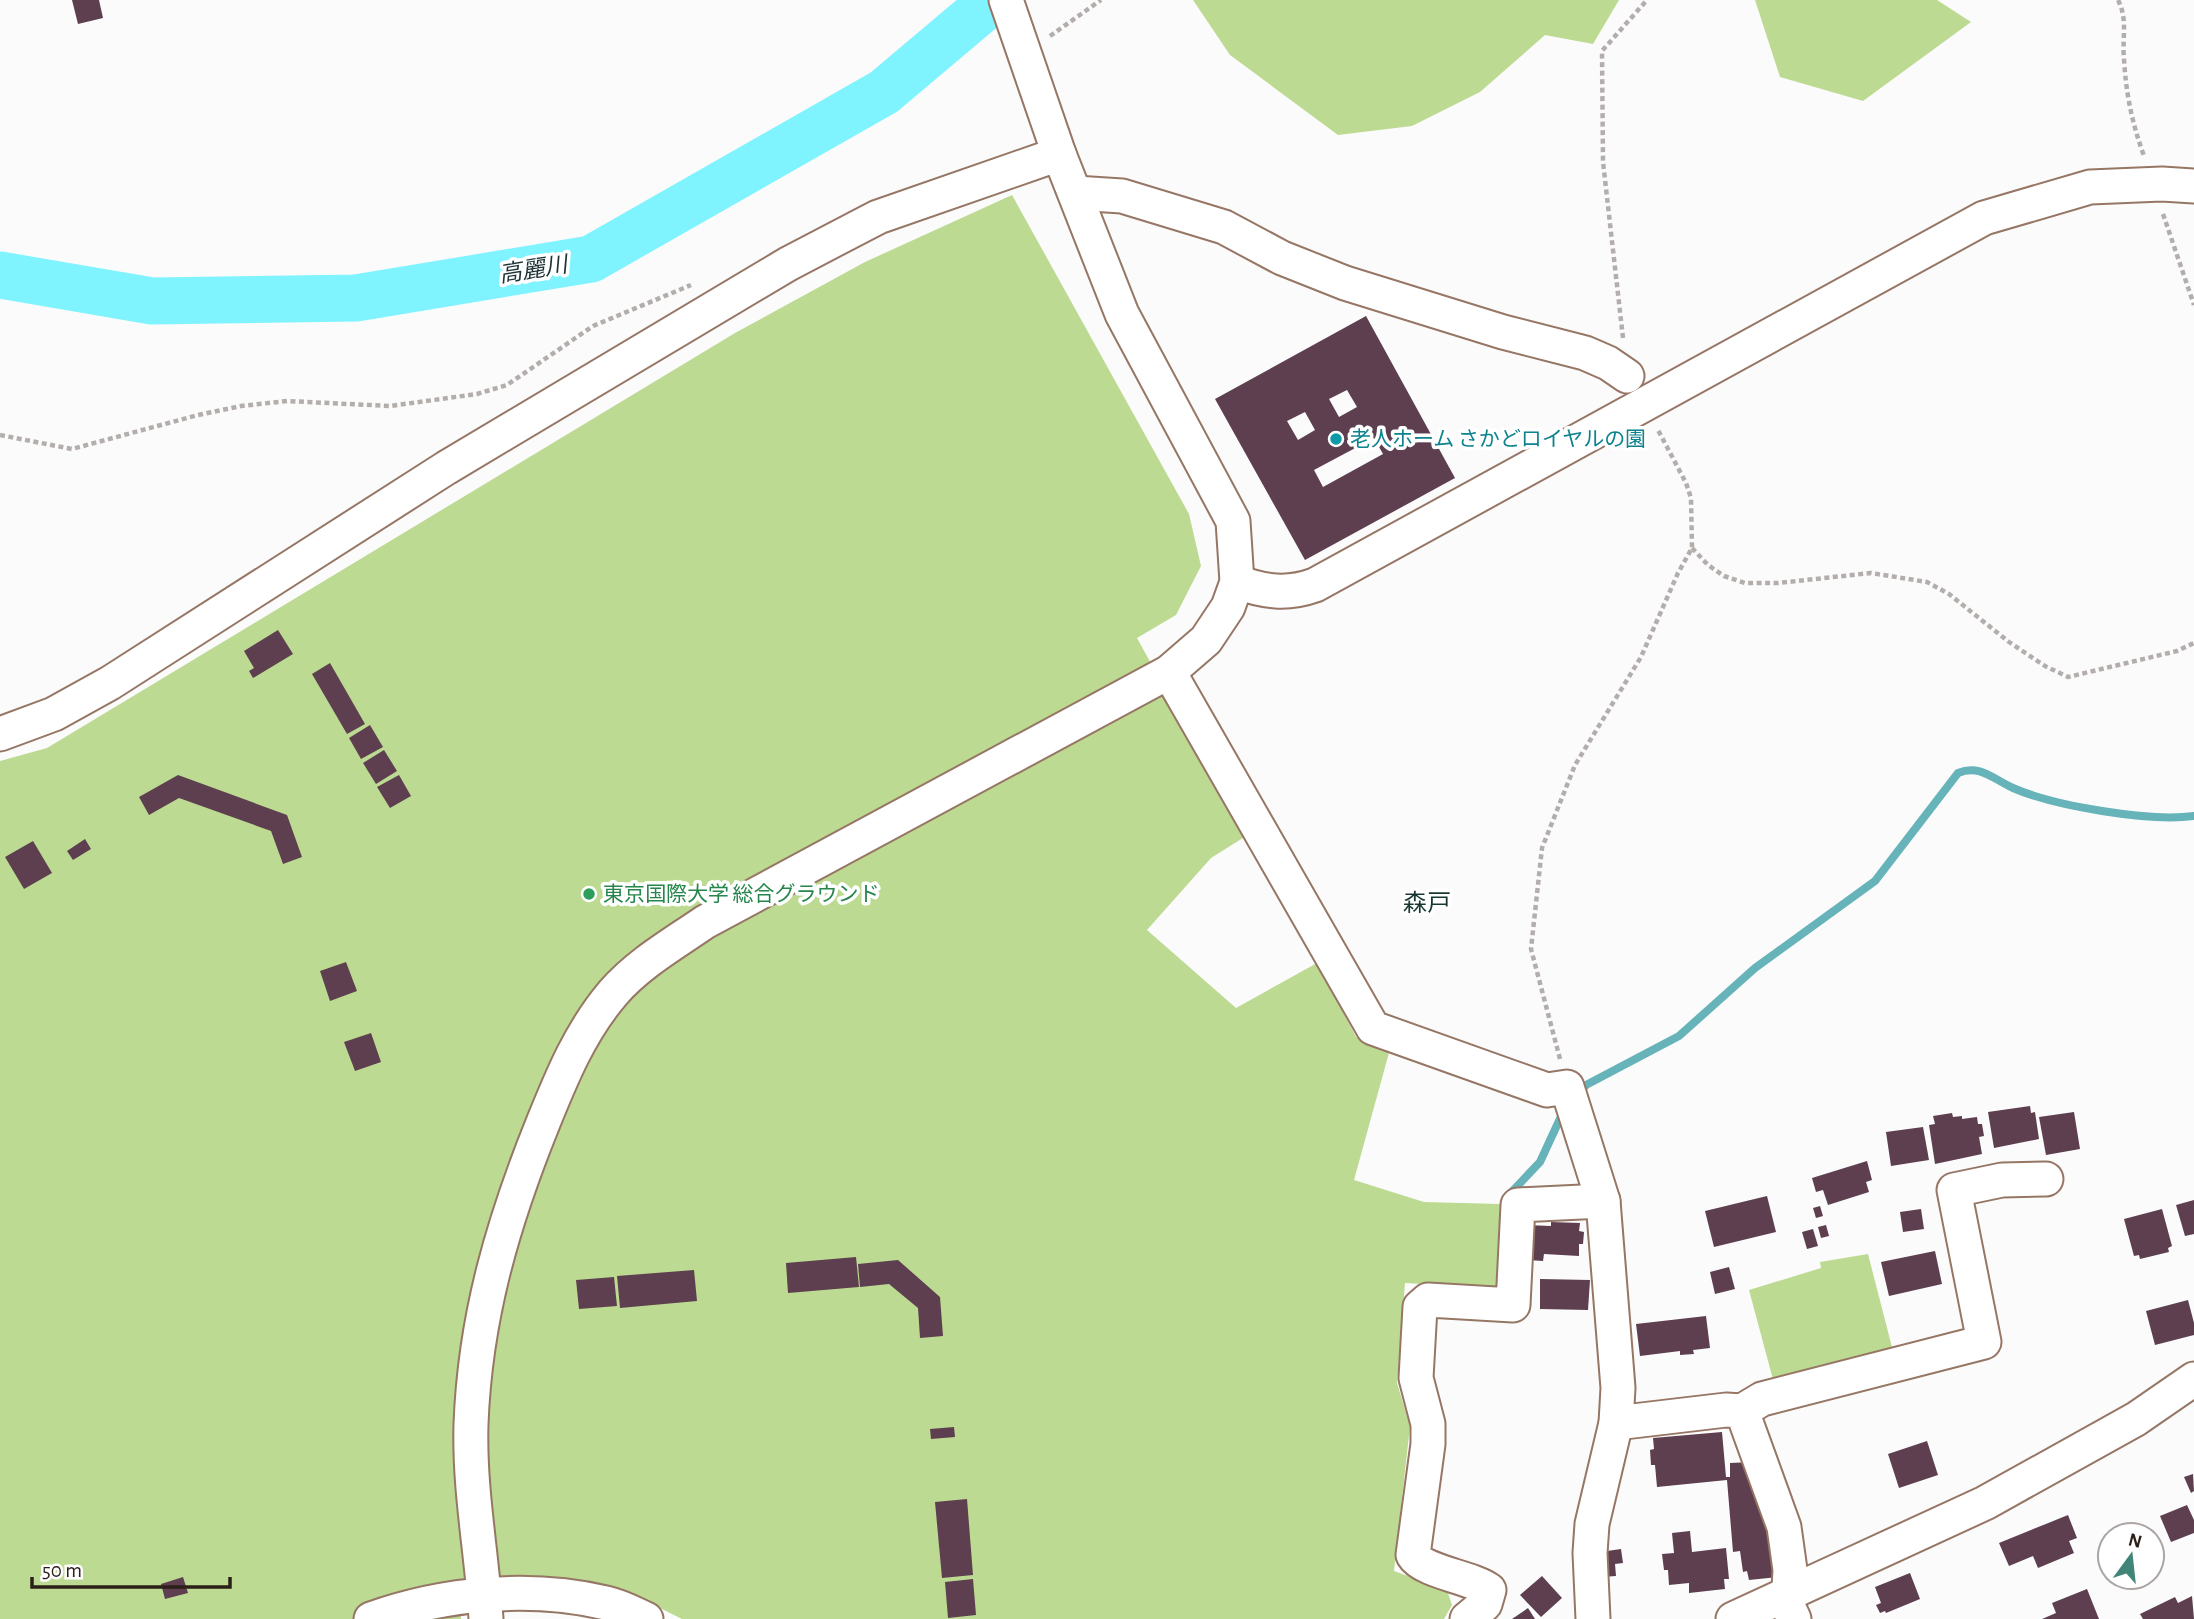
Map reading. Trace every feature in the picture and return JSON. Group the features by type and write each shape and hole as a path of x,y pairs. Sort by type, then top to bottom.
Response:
{"street":[{"path":"485,1606 472,1491 471,1439 474,1361 480,1323 504,1230 532,1151 570,1058 592,1020 615,991 649,960 705,922 1169,672 1206,640 1228,607 1237,582 1233,521 1122,314 1059,154 1035,47 1006,0"},
{"path":"0,734 54,714 110,683 446,468 788,264 877,217 1059,154"},
{"path":"1237,582 1262,591 1276,592 1315,585 1984,218 2090,187 2162,184 2194,186"},
{"path":"1075,193 1122,196 1224,227 1282,258 1345,283 1503,332 1585,353 1608,363 1627,376"},
{"path":"1169,672 1373,1028 1547,1090 1567,1087 1603,1201 1618,1388 1616,1423 1592,1524 1590,1565 1593,1619"},
{"path":"1616,1423 1726,1410 1742,1411 1762,1399 1983,1342 1954,1190 2002,1180 2046,1179"},
{"path":"1467,1619 1485,1604 1489,1590 1478,1582 1421,1564 1413,1555 1428,1444 1428,1424 1416,1378 1420,1307 1428,1300 1513,1305 1518,1205 1603,1201"},
{"path":"1733,1619 1791,1606 1986,1503 2136,1419 2194,1379"},
{"path":"1742,1411 1784,1527 1790,1570 1791,1606"},
{"path":"371,1619 405,1607 485,1606 573,1597 609,1603 646,1619"}],"path":[{"path":"1035,47 1101,0"},
{"path":"1627,376 1603,162 1602,51 1647,0"},
{"path":"0,435 72,449 240,406 287,401 390,406 477,394 507,385 593,326 694,284"},
{"path":"1567,1087 1531,949 1542,848 1575,765 1641,657 1692,548 1693,519 1686,483 1645,404"},
{"path":"1692,548 1708,565 1724,576 1745,583 1778,583 1871,573 1927,582 1949,594 2036,660 2068,677 2177,651 2194,643"}],"green space":[{"path":"1193,0 1619,0 1593,44 1545,35 1480,92 1412,126 1338,135 1230,55"},
{"path":"1755,0 1937,0 1971,22 1863,101 1780,77"},
{"name":"東京国際大学 総合グラウンド","path":"1012,195 1189,514 1201,566 1176,615 1137,638 1246,836 1211,858 1147,930 1236,1008 1317,963 1356,1037 1390,1049 1354,1180 1424,1202 1500,1204 1496,1288 1405,1283 1397,1383 1410,1426 1394,1571 1447,1590 1452,1605 1444,1619 682,1619 654,1605 458,1582 461,1619 0,1619 0,761 47,748 735,333 865,262"},
{"path":"1868,1254 1894,1355 1775,1387 1749,1290 1821,1268 1820,1262"}],"building":[{"path":"72,0 99,0 103,18 78,24"},
{"name":"老人ホーム さかどロイヤルの園","path":"1366,316 1455,478 1305,560 1215,399","holes":["1347,390 1357,407 1339,417 1329,399","1305,412 1315,430 1298,440 1287,421","1374,438 1383,454 1323,487 1314,470"]},
{"path":"278,630 293,654 253,678 249,671 254,668 244,651"},
{"path":"330,663 365,724 347,734 312,674"},
{"path":"370,725 383,747 361,759 349,738"},
{"path":"384,750 397,771 376,784 363,763"},
{"path":"178,775 287,815 302,857 283,864 271,831 179,798 149,815 139,797"},
{"path":"399,775 411,796 390,808 377,787"},
{"path":"85,839 91,849 73,860 67,851"},
{"path":"33,841 52,873 24,889 5,857"},
{"path":"346,962 357,991 330,1001 320,971"},
{"path":"371,1033 381,1062 355,1071 344,1042"},
{"path":"2030,1106 2031,1113 2035,1112 2039,1139 1994,1148 1988,1112"},
{"path":"2074,1112 2080,1149 2046,1155 2039,1117"},
{"path":"1952,1113 1953,1117 1962,1116 1962,1119 1977,1117 1978,1124 1982,1124 1984,1136 1979,1137 1982,1154 1935,1164 1929,1125 1935,1124 1933,1116"},
{"path":"1923,1127 1929,1160 1891,1166 1886,1132"},
{"path":"1867,1161 1872,1180 1866,1182 1869,1192 1828,1205 1823,1190 1816,1192 1812,1178"},
{"path":"1767,1196 1776,1232 1714,1247 1705,1211"},
{"path":"2194,1200 2194,1234 2185,1236 2176,1205"},
{"path":"1820,1206 1823,1216 1816,1218 1813,1208"},
{"path":"1921,1209 1924,1229 1903,1232 1900,1212"},
{"path":"2162,1209 2172,1246 2168,1248 2169,1252 2140,1259 2139,1255 2134,1256 2124,1219"},
{"path":"1551,1222 1580,1223 1579,1231 1584,1232 1583,1244 1579,1244 1579,1256 1544,1254 1543,1261 1528,1260 1526,1225 1551,1226"},
{"path":"1826,1225 1829,1236 1821,1238 1818,1227"},
{"path":"1813,1229 1818,1246 1807,1249 1802,1232"},
{"path":"1935,1251 1942,1284 1889,1296 1881,1262"},
{"path":"856,1257 859,1287 788,1293 786,1263"},
{"path":"898,1260 940,1297 943,1336 920,1338 918,1308 889,1284 860,1287 858,1264"},
{"path":"1729,1267 1735,1289 1715,1294 1710,1272"},
{"path":"694,1270 697,1301 620,1308 617,1276"},
{"path":"614,1277 617,1306 579,1309 576,1280"},
{"path":"1540,1279 1590,1280 1588,1310 1540,1309"},
{"path":"2188,1300 2194,1335 2155,1345 2146,1311"},
{"path":"1706,1316 1710,1348 1693,1350 1694,1354 1680,1355 1680,1351 1640,1356 1636,1324"},
{"path":"954,1427 955,1437 931,1439 930,1429"},
{"path":"1722,1432 1726,1477 1730,1477 1730,1463 1752,1462 1752,1492 1763,1493 1778,1577 1749,1580 1747,1571 1743,1572 1740,1551 1733,1552 1727,1480 1657,1487 1655,1465 1651,1465 1650,1450 1654,1449 1653,1438"},
{"path":"1927,1441 1938,1475 1899,1488 1888,1454"},
{"path":"2193,1474 2194,1491 2191,1493 2184,1477"},
{"path":"967,1499 973,1575 942,1578 935,1502"},
{"path":"2187,1505 2194,1520 2194,1533 2171,1542 2166,1530 2166,1521 2162,1521 2160,1516"},
{"path":"2068,1515 2077,1538 2069,1541 2074,1553 2038,1568 2033,1556 2009,1566 1999,1543"},
{"path":"1690,1531 1692,1552 1726,1548 1729,1579 1724,1579 1725,1589 1689,1593 1689,1583 1669,1585 1668,1570 1664,1570 1662,1554 1674,1553 1672,1533"},
{"path":"1621,1549 1623,1563 1615,1564 1616,1576 1602,1577 1600,1552"},
{"path":"1910,1573 1920,1599 1880,1613 1876,1605 1881,1603 1875,1587"},
{"path":"1542,1576 1562,1598 1541,1617 1520,1595"},
{"path":"183,1577 188,1593 165,1599 161,1584"},
{"path":"973,1579 976,1615 948,1618 945,1582"},
{"path":"2087,1589 2099,1619 2042,1619 2056,1613 2052,1603"},
{"path":"2192,1596 2194,1619 2143,1619 2140,1614 2175,1597 2178,1603"},
{"path":"1528,1608 1535,1619 1512,1619"}],"waterway":[{"name":"高麗川","path":"0,275 152,301 356,298 591,259 884,92 993,0"},
{"path":"1579,1093 1586,1085 1679,1036 1755,968 1875,881 1958,773 1980,771 2031,795 2102,811 2152,817 2194,816"},
{"path":"1506,1198 1540,1162 1564,1110"}],"place":[{"name":"老人ホーム さかどロイヤルの園","path":"1336,439"},
{"name":"東京国際大学 総合グラウンド","path":"589,894"}],"district":[{"name":"森戸","path":"1427,903"}]}
